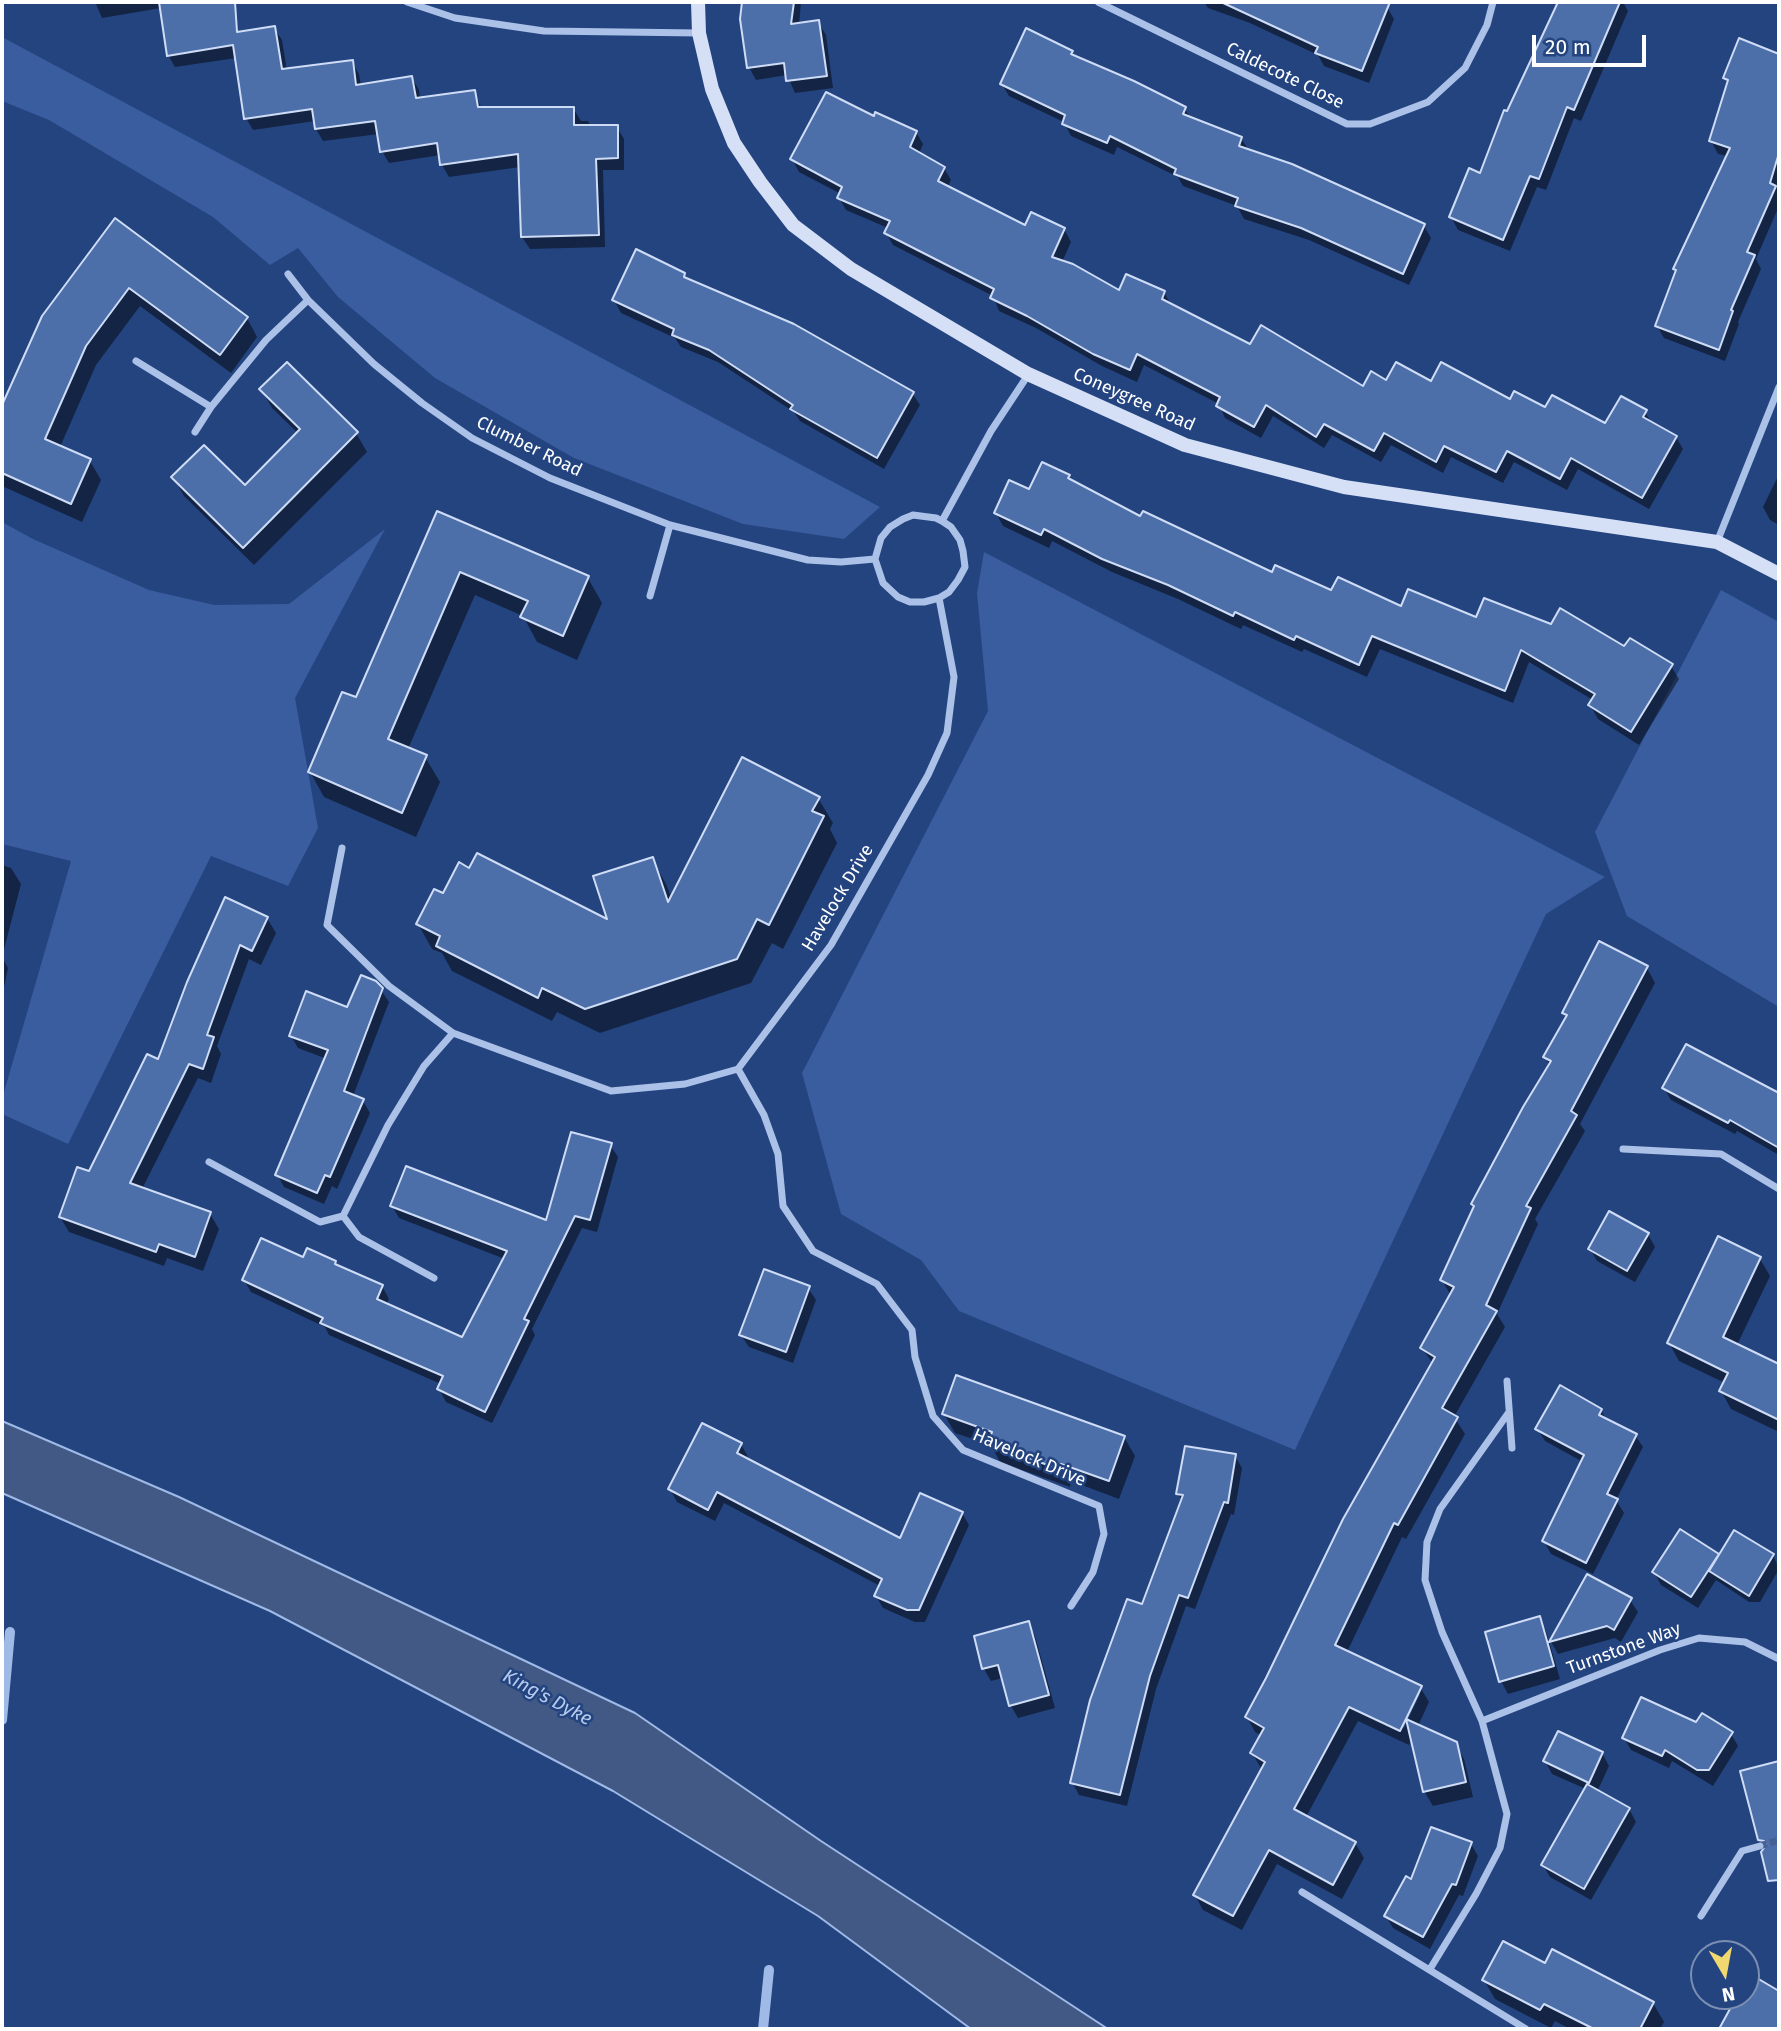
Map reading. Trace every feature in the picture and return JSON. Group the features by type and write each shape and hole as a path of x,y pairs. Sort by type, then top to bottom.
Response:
{"street":[{"path":"407,2 455,18 544,31 699,33"},
{"name":"Coneygree Road","path":"698,2 699,33 712,89 734,143 793,225 852,269 1028,374 1185,445 1344,487 1717,542 1779,574"},
{"name":"Caldecote Close","path":"1098,2 1347,124 1370,124 1428,102 1465,68 1487,25 1493,2"},
{"name":"Clumber Road","path":"288,274 309,300 374,364 422,404 472,438 550,478 670,525 808,559 841,562 875,559"},
{"path":"195,432 211,407 266,340 309,300"},
{"path":"136,360 211,407"},
{"path":"942,521 991,430 1028,374"},
{"path":"1717,542 1779,387"},
{"path":"913,515 936,518 950,527 960,540 965,567 949,592 924,602 910,602 898,597 883,583 875,559 881,538 890,527 913,515"},
{"path":"650,596 670,525"},
{"name":"Havelock Drive","path":"939,598 954,677 947,733 928,775 831,945 738,1069 764,1115 778,1154 783,1206 813,1251 877,1283 912,1330 915,1357 933,1416 963,1450 1099,1506 1104,1534 1093,1572 1071,1606"},
{"path":"342,848 327,925 389,986 453,1033 611,1091 685,1084 738,1069"},
{"path":"209,1162 320,1222 343,1216 388,1125 424,1066 453,1033"},
{"path":"1623,1149 1721,1154 1779,1189"},
{"path":"343,1216 359,1237 434,1278"},
{"path":"1507,1381 1512,1448"},
{"path":"1430,1969 1476,1894 1500,1848 1507,1814 1482,1721 1442,1632 1425,1580 1427,1542 1440,1509 1509,1412"},
{"name":"Turnstone Way","path":"1482,1721 1660,1650 1699,1639 1745,1642 1779,1659"},
{"path":"1701,1916 1742,1851 1760,1846"},
{"path":"1302,1892 1527,2029"}],"shaded area":[{"path":"2,37 880,507 844,539 743,524 574,458 435,378 338,297 298,248 270,265 213,217 49,120 2,101"},
{"path":"2,522 33,539 149,590 214,605 289,604 385,529 295,698 318,828 288,886 211,856 68,1144 2,1114 2,1099 71,861 2,844"},
{"path":"984,552 1605,877 1546,914 1295,1450 959,1311 921,1260 841,1214 802,1073 988,711 977,593"},
{"path":"1721,590 1779,622 1779,1007 1627,916 1595,832"}],"water":[{"name":"King's Dyke","path":"2,1421 179,1497 635,1713 821,1841 1108,2029 971,2029 818,1916 613,1791 270,1611 2,1493"}],"building":[{"path":"159,2 235,2 237,32 275,26 282,69 353,60 356,85 412,76 416,98 475,90 478,107 574,107 574,125 618,125 618,158 596,159 599,235 521,237 518,154 440,165 437,143 380,152 375,121 315,129 312,109 244,119 233,45 167,56"},
{"path":"742,2 794,2 791,24 819,20 827,76 786,81 784,63 747,68 740,19"},
{"path":"1221,2 1390,2 1362,71 1315,53 1318,47"},
{"path":"1558,2 1620,2 1574,110 1567,107 1539,179 1530,176 1503,240 1449,217 1469,168 1480,173 1504,110 1507,111"},
{"path":"1026,28 1073,51 1071,54 1186,107 1183,114 1242,137 1239,146 1292,164 1425,224 1403,274 1301,228 1235,206 1238,198 1174,174 1176,169 1110,136 1107,143 1062,124 1065,115 1000,84"},
{"path":"1739,38 1779,54 1779,153 1770,183 1776,186 1747,252 1755,255 1731,310 1733,311 1719,350 1655,326 1676,270 1673,269 1730,148 1709,141 1728,80 1723,78"},
{"path":"826,92 874,116 875,112 917,131 910,147 945,167 938,181 1025,225 1031,212 1065,228 1052,257 1073,264 1119,290 1126,274 1165,291 1162,299 1250,344 1261,325 1363,386 1371,371 1386,380 1396,362 1431,381 1441,362 1510,399 1514,391 1545,407 1552,395 1605,423 1621,396 1647,410 1643,417 1677,436 1642,498 1571,458 1560,479 1507,451 1496,472 1444,446 1436,462 1384,433 1374,451 1324,424 1316,437 1266,405 1254,427 1216,406 1220,397 1137,354 1130,370 1093,354 990,298 994,289 884,233 890,221 837,198 842,187 790,159"},
{"path":"115,218 248,317 220,355 129,288 86,346 45,439 91,459 71,504 2,473 2,405 42,316"},
{"path":"636,249 685,273 684,277 794,324 914,392 877,458 790,409 793,405 709,350 672,335 674,329 612,300"},
{"path":"287,362 358,432 243,548 171,477 204,445 245,485 300,429 259,389"},
{"path":"1042,462 1070,475 1068,478 1140,516 1143,511 1272,572 1275,565 1331,590 1338,577 1401,606 1408,589 1476,617 1484,598 1551,624 1560,608 1624,646 1630,638 1673,664 1631,732 1588,705 1595,694 1521,650 1505,691 1372,636 1359,665 1296,636 1294,640 1235,612 1233,616 1168,585 1102,559 1044,529 1041,535 994,513 1009,480 1029,489"},
{"path":"437,511 589,576 563,636 520,617 528,601 460,572 388,739 427,755 402,813 308,772 342,692 356,697"},
{"path":"742,757 820,797 812,811 824,816 769,925 757,919 737,959 585,1009 542,988 538,998 436,946 440,936 416,924 434,889 443,893 459,862 469,868 477,853 607,919 593,876 653,857 668,902"},
{"path":"225,897 268,917 252,951 240,945 207,1035 214,1037 203,1069 189,1064 130,1183 211,1212 195,1257 159,1244 156,1252 59,1217 77,1167 89,1171 147,1054 158,1059 187,982"},
{"path":"1599,941 1648,966 1571,1111 1577,1115 1526,1206 1531,1208 1486,1305 1497,1311 1442,1408 1458,1417 1398,1525 1394,1523 1335,1645 1422,1686 1400,1731 1349,1707 1294,1809 1356,1842 1333,1885 1269,1850 1233,1916 1193,1895 1265,1762 1250,1753 1264,1728 1245,1717 1343,1519 1435,1357 1420,1348 1454,1287 1440,1280 1474,1206 1471,1204 1551,1061 1543,1057 1567,1015 1562,1013"},
{"path":"361,975 376,981 383,988 344,1091 364,1099 330,1177 325,1175 317,1193 275,1175 328,1050 289,1036 306,991 347,1007"},
{"path":"1686,1044 1779,1093 1779,1148 1730,1120 1728,1123 1662,1088"},
{"path":"571,1132 612,1143 590,1220 575,1216 524,1319 529,1321 485,1412 437,1389 443,1376 320,1323 323,1318 242,1280 261,1238 303,1257 307,1248 336,1261 335,1264 383,1285 377,1299 462,1337 507,1251 390,1206 406,1166 546,1220"},
{"path":"1609,1211 1649,1233 1627,1271 1588,1249"},
{"path":"1718,1236 1761,1257 1723,1337 1779,1364 1779,1420 1719,1391 1728,1373 1667,1343"},
{"path":"764,1269 810,1286 786,1352 739,1335"},
{"path":"956,1375 1125,1436 1109,1481 1061,1464 1059,1469 988,1444 992,1432 942,1414"},
{"path":"1560,1385 1602,1409 1599,1415 1637,1434 1607,1494 1618,1499 1586,1563 1542,1541 1584,1455 1535,1429"},
{"path":"702,1423 742,1443 737,1453 900,1538 920,1493 963,1512 919,1610 907,1610 874,1596 882,1579 717,1492 708,1510 668,1489"},
{"path":"1185,1446 1236,1454 1228,1503 1224,1502 1188,1598 1179,1595 1150,1676 1120,1795 1070,1783 1090,1700 1127,1599 1142,1604 1183,1495 1176,1494"},
{"path":"1680,1529 1719,1554 1691,1597 1652,1572"},
{"path":"1734,1530 1774,1554 1749,1596 1709,1571"},
{"path":"1587,1574 1632,1598 1614,1630 1607,1626 1549,1642"},
{"path":"1540,1616 1554,1666 1499,1682 1485,1632"},
{"path":"1029,1621 1049,1695 1009,1706 998,1665 982,1669 974,1636"},
{"path":"1641,1697 1696,1722 1702,1713 1733,1732 1709,1770 1697,1770 1665,1750 1662,1756 1622,1738"},
{"path":"1406,1719 1457,1742 1466,1782 1423,1792"},
{"path":"1558,1731 1603,1752 1589,1783 1543,1761"},
{"path":"1779,1761 1779,1880 1768,1881 1761,1852 1766,1845 1764,1841 1758,1840 1740,1771"},
{"path":"1587,1784 1630,1808 1584,1889 1541,1865"},
{"path":"1431,1827 1472,1842 1456,1885 1452,1884 1423,1937 1384,1916 1406,1876 1411,1879"},
{"path":"1503,1941 1545,1963 1552,1949 1654,2002 1640,2029 1594,2029 1544,2004 1540,2010 1482,1980"},
{"path":"1760,1980 1779,1991 1779,2029 1719,2029 1729,2010 1760,2010"}],"waterway":[{"path":"2,1720 10,1632"},
{"path":"763,2029 769,1970"}],"tunnel":[{"path":"1760,1846 1779,1840"}]}
